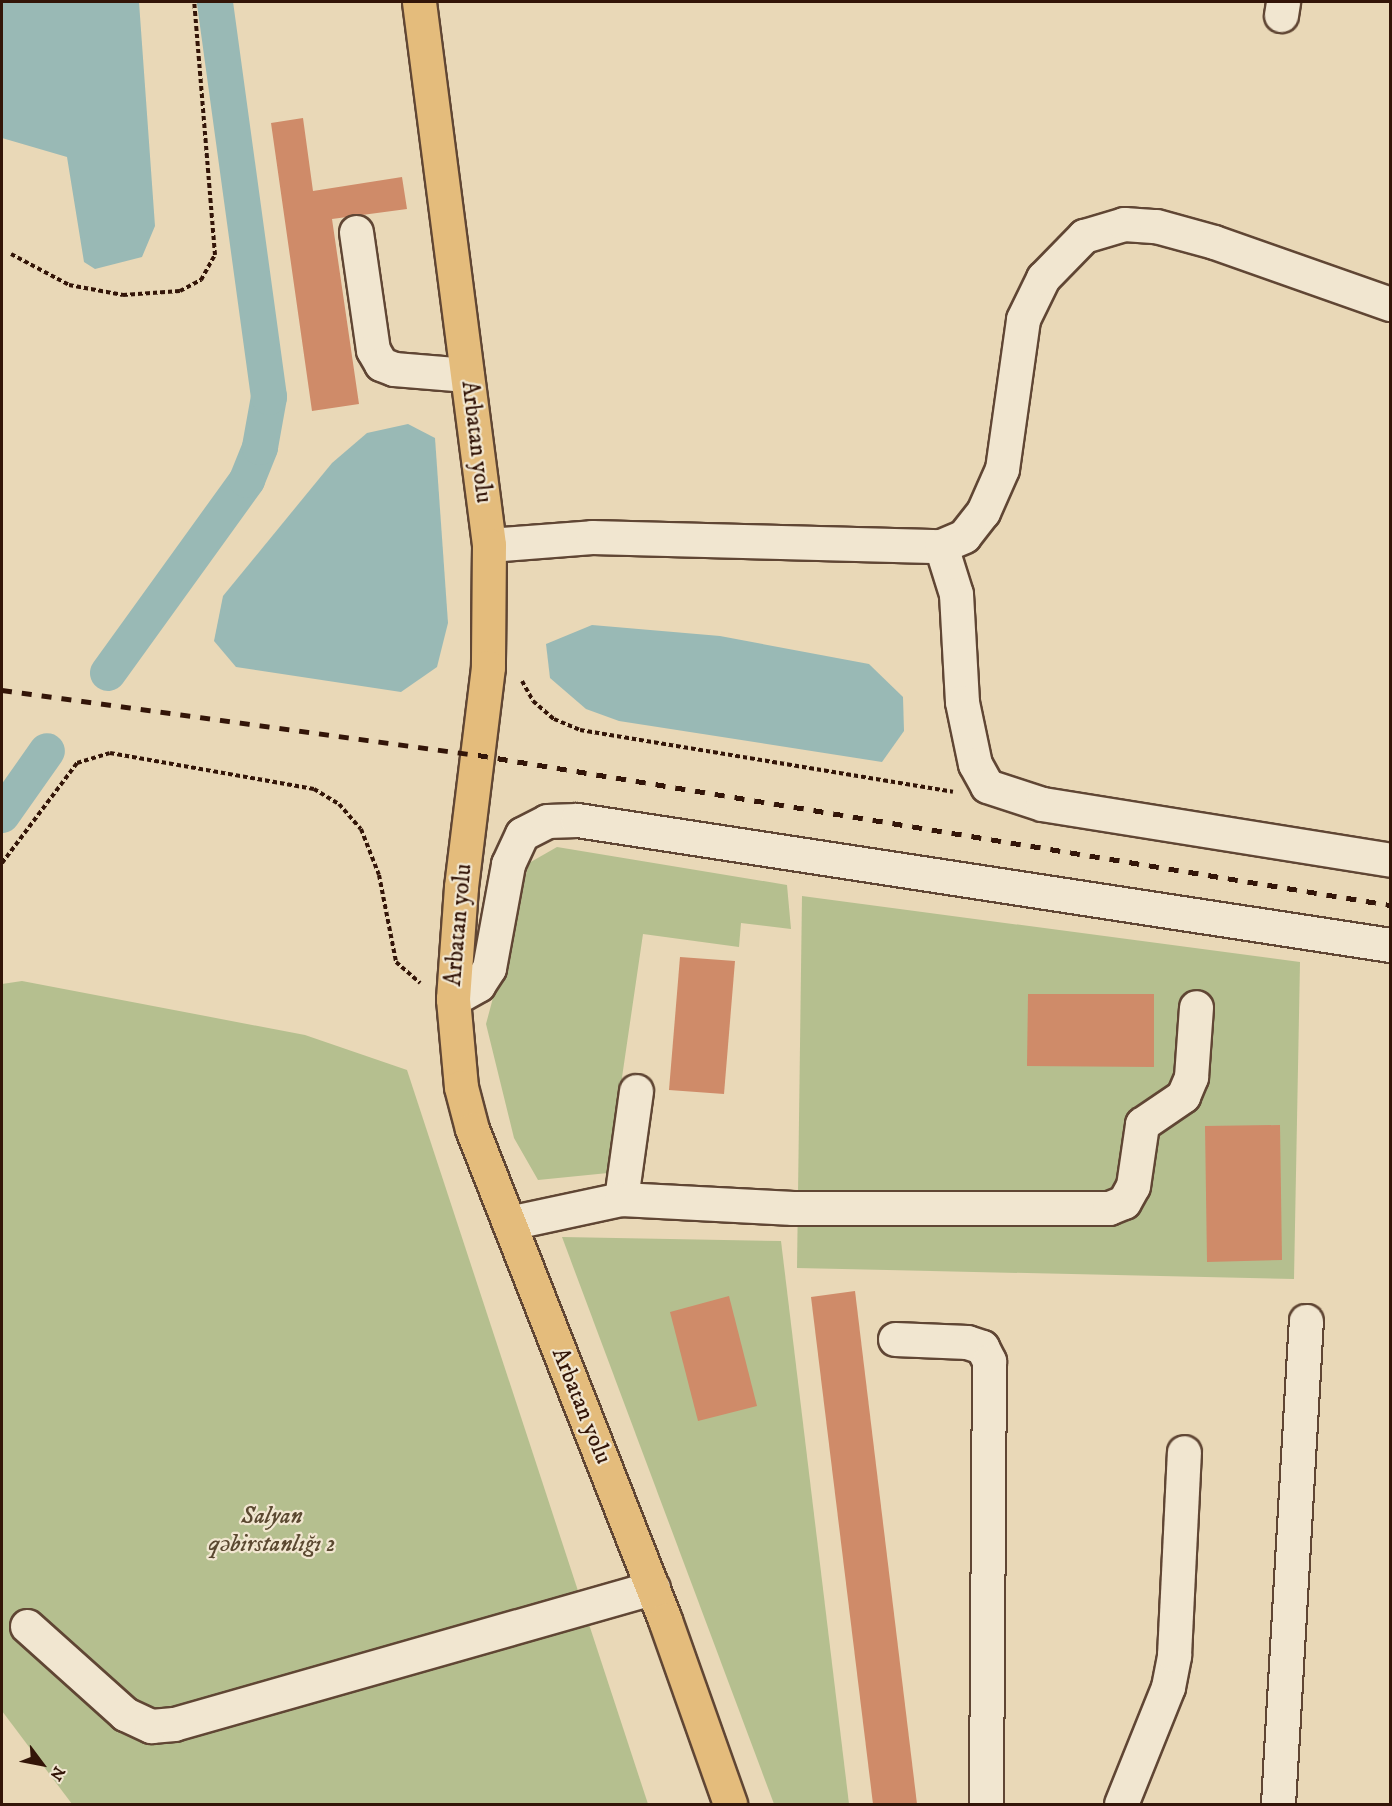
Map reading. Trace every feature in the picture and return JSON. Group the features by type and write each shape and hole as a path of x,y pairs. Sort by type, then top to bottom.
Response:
{"main road":[{"name":"Arbatan yolu","path":"419,2 489,545 488,667 460,887 453,999 460,1087 509,1223 653,1588 730,1804"}],"street":[{"path":"489,545 592,537 941,546 964,536 983,512 1002,469 1023,319 1043,278 1084,236 1124,224 1156,226 1390,304"},
{"path":"356,232 373,350 381,364 394,369 467,375"},
{"path":"941,546 956,594 962,702 975,764 987,786 1041,804 1390,860"},
{"path":"453,999 478,985 489,968 508,864 522,834 547,821 577,820 1390,945"},
{"path":"509,1223 621,1199 793,1208 1109,1208 1124,1202 1133,1186 1142,1124 1183,1096 1191,1077 1196,1007"},
{"path":"621,1199 636,1090"},
{"path":"1278,1804 1306,1321"},
{"path":"896,1339 967,1342 982,1347 989,1361 986,1804"},
{"path":"1121,1804 1168,1687 1174,1655 1184,1452"},
{"path":"27,1626 125,1714 151,1726 174,1724 653,1588"}],"path":[{"path":"11,254 69,285 123,295 180,291 201,280 215,255 194,2"},
{"path":"522,677 532,701 554,719 580,730 936,792 987,786"},
{"path":"2,863 77,763 110,753 314,789 339,804 361,829 379,875 396,962 420,983 453,999"}],"green space":[{"path":"557,847 787,885 791,929 741,923 739,947 643,934 608,1173 538,1180 514,1138 486,1024 529,863"},
{"path":"802,896 1300,962 1294,1279 797,1268"},
{"name":"Salyan qəbirstanlığı 2","path":"22,981 305,1035 407,1070 648,1804 72,1804 2,1711 2,984"},
{"path":"562,1237 781,1241 849,1804 774,1804"}],"water":[{"path":"2,2 139,2 155,226 142,257 95,269 84,262 67,157 2,138"},
{"path":"408,424 435,438 448,623 437,667 401,692 236,667 214,641 223,596 332,463 367,433"},
{"path":"592,625 720,636 869,664 903,697 904,731 882,762 619,721 586,709 550,678 546,644"}],"building":[{"path":"303,118 313,191 402,177 407,209 332,219 359,404 312,411 271,123"},
{"path":"680,957 735,961 724,1094 669,1090"},
{"path":"1028,994 1154,994 1154,1067 1027,1066"},
{"path":"1280,1125 1282,1260 1207,1262 1205,1126"},
{"path":"855,1291 917,1804 873,1804 811,1297"},
{"path":"729,1296 757,1406 698,1421 670,1312"}],"waterway":[{"path":"108,673 247,480 260,447 269,397 215,2"},
{"path":"2,815 47,751"}],"railway":[{"path":"2,690 478,755 1390,905"}]}
